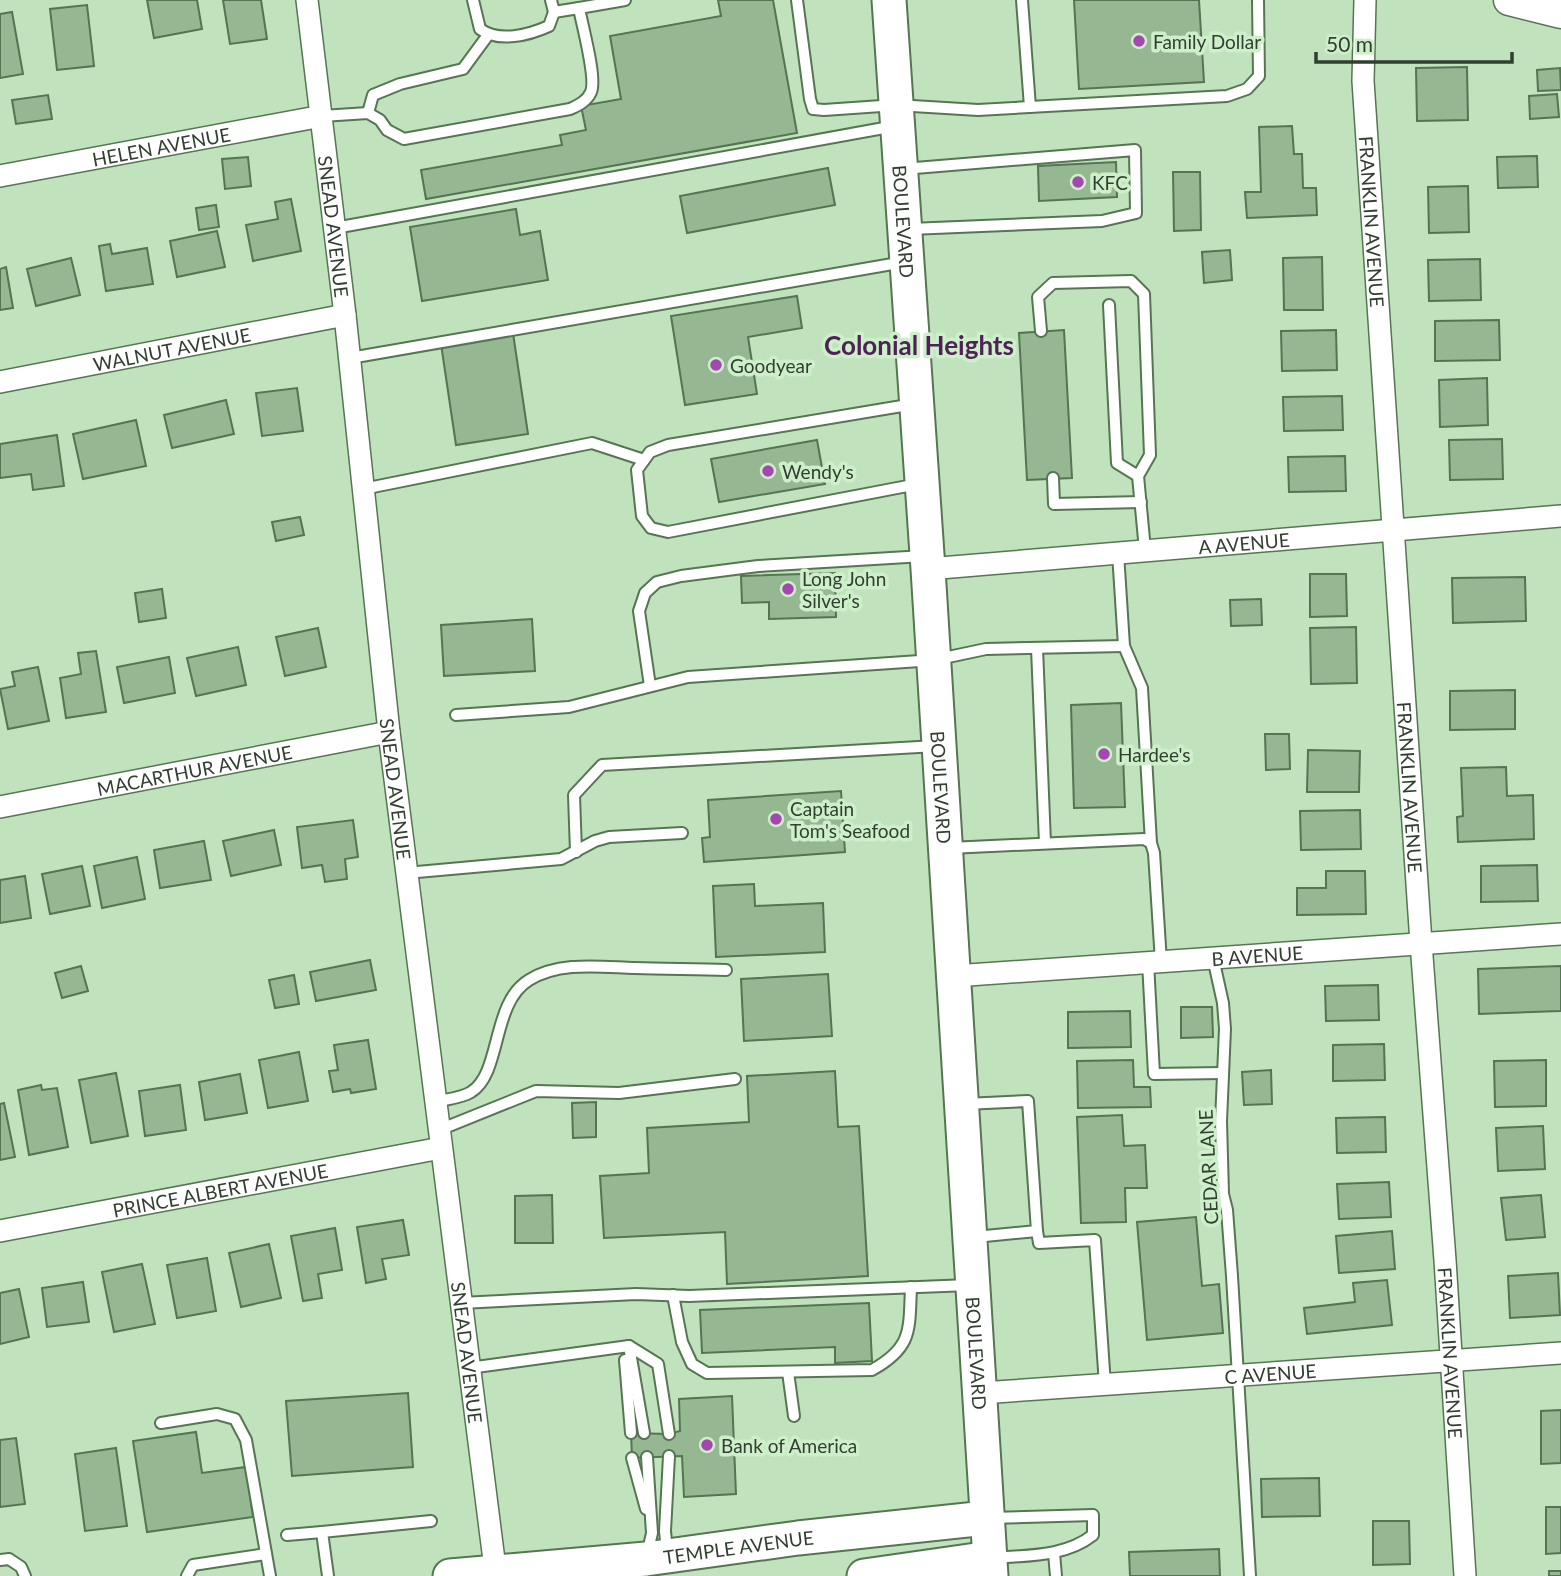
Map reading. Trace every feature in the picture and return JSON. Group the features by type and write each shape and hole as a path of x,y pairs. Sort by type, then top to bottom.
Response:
{"main road":[{"name":"BOULEVARD","path":"889,0 991,1567"},
{"name":"TEMPLE AVENUE","path":"450,1576 496,1574 655,1549 808,1537 986,1518"},
{"path":"864,1576 991,1567"}],"street":[{"name":"SNEAD AVENUE","path":"307,0 350,358 388,732 496,1574"},
{"name":"FRANKLIN AVENUE","path":"1365,0 1363,81 1465,1576"},
{"path":"1509,0 1561,13"},
{"name":"HELEN AVENUE","path":"0,176 322,117"},
{"name":"WALNUT AVENUE","path":"0,382 345,315"},
{"name":"A AVENUE","path":"927,562 1118,553 1561,516"},
{"name":"MACARTHUR AVENUE","path":"0,807 388,732"},
{"name":"B AVENUE","path":"954,976 1561,934"},
{"name":"PRINCE ALBERT AVENUE","path":"0,1231 440,1139"},
{"name":"C AVENUE","path":"981,1393 1561,1353"}],"lane":[{"path":"473,0 480,29 488,35 501,37 536,32 549,26 554,12 551,0"},
{"path":"554,12 625,0"},
{"path":"797,0 813,109 897,115 1227,96 1247,89 1259,76 1258,0"},
{"path":"1022,0 1030,107"},
{"path":"322,117 368,113 380,120 387,130 404,139 570,109 583,103 593,90 579,8"},
{"path":"368,113 373,95 400,84 463,69 488,35"},
{"path":"335,228 897,115"},
{"path":"900,169 1135,150 1136,214 1102,221 905,229"},
{"path":"350,358 907,262"},
{"path":"1041,331 1038,297 1053,284 1131,281 1144,294 1150,455 1138,476 1145,550"},
{"path":"1109,305 1117,463 1138,476"},
{"path":"917,404 668,445 650,452 637,470 642,516 651,528 668,533 922,483"},
{"path":"363,489 592,443 645,460"},
{"path":"1053,478 1054,504 1141,502"},
{"path":"1118,553 1124,646 1142,688 1151,843 1154,853 1154,1074 1223,1073"},
{"path":"650,687 639,611 645,593 657,582 681,576 758,566 927,562"},
{"path":"456,716 569,708 688,677 934,660 986,649 1124,646"},
{"path":"1037,648 1045,843"},
{"path":"576,852 574,795 601,765 939,746"},
{"path":"406,873 561,859 595,841 609,837 682,833"},
{"path":"946,849 1144,839 1151,843"},
{"name":"CEDAR LANE","path":"1213,958 1224,1016 1221,1121 1223,1194 1227,1210 1231,1263 1250,1576"},
{"path":"435,1102 470,1093 481,1083 503,1013 527,980 551,970 577,967 726,970"},
{"path":"440,1139 536,1091 619,1093 735,1079"},
{"path":"962,1104 1028,1101 1039,1243 1095,1240 1105,1385"},
{"path":"971,1237 1037,1231"},
{"path":"461,1303 636,1294 765,1294 974,1284"},
{"path":"673,1295 682,1342 692,1364 706,1373 872,1370 894,1358 909,1332 911,1287"},
{"path":"469,1368 626,1346 659,1364 669,1434"},
{"path":"626,1346 631,1433"},
{"path":"626,1346 644,1433"},
{"path":"788,1372 794,1416"},
{"path":"161,1423 217,1414 235,1419 246,1440 270,1576"},
{"path":"655,1549 665,1531 669,1456"},
{"path":"647,1457 655,1549"},
{"path":"632,1458 655,1549"},
{"path":"986,1518 1093,1516 1093,1535 1079,1546 991,1567"},
{"path":"287,1535 432,1521"},
{"path":"322,1532 328,1576"},
{"path":"1054,1553 1056,1576"},
{"path":"187,1576 193,1565 267,1554"},
{"path":"0,1560 9,1559 21,1567 25,1576"}],"building":[{"path":"147,0 197,0 202,29 154,38"},
{"path":"223,0 261,0 267,39 230,44"},
{"path":"718,0 773,0 797,133 426,199 421,170 562,145 560,135 586,130 581,106 621,99 610,36 721,16"},
{"name":"Family Dollar","path":"1074,0 1199,0 1204,82 1079,89"},
{"path":"87,5 94,66 57,70 50,9"},
{"path":"12,12 23,74 0,78 0,14"},
{"path":"1467,67 1468,120 1417,121 1416,68"},
{"path":"1560,68 1561,90 1538,91 1537,70"},
{"path":"1557,94 1559,117 1530,119 1529,96"},
{"path":"48,95 52,119 16,124 12,100"},
{"path":"1292,126 1294,154 1302,154 1303,188 1316,188 1317,215 1247,218 1245,192 1261,192 1259,127"},
{"path":"1537,156 1538,187 1498,188 1497,157"},
{"path":"248,157 251,186 225,189 222,159"},
{"name":"KFC","path":"1116,162 1117,197 1039,201 1038,166"},
{"path":"828,168 835,205 687,233 680,196"},
{"path":"1173,172 1200,172 1201,230 1174,231"},
{"path":"1468,186 1469,232 1429,233 1428,187"},
{"path":"291,199 301,251 253,261 246,225 278,219 275,202"},
{"path":"216,205 219,227 199,230 196,208"},
{"path":"516,209 520,235 540,231 548,280 422,301 410,227"},
{"path":"217,231 225,267 177,277 170,241"},
{"path":"110,244 112,254 147,248 153,284 106,291 99,246"},
{"path":"1230,250 1232,280 1204,283 1202,252"},
{"path":"1322,257 1323,310 1284,310 1283,258"},
{"path":"71,258 80,295 36,306 27,269"},
{"path":"1480,259 1481,300 1429,301 1428,260"},
{"path":"6,267 13,308 0,310 0,269"},
{"name":"Goodyear","path":"797,296 802,328 748,337 757,394 685,405 671,316"},
{"path":"1499,320 1500,360 1435,361 1435,321"},
{"path":"1064,330 1072,478 1027,480 1019,333"},
{"path":"1336,330 1337,370 1282,371 1281,331"},
{"path":"513,333 528,434 456,445 441,344"},
{"path":"1487,378 1488,425 1440,427 1439,380"},
{"path":"297,388 303,431 262,436 256,393"},
{"path":"1342,396 1343,430 1284,431 1283,397"},
{"path":"226,400 234,434 172,448 164,415"},
{"path":"136,420 146,466 83,479 73,434"},
{"path":"57,435 64,486 33,490 31,474 0,478 0,444"},
{"path":"1502,439 1503,479 1450,480 1449,440"},
{"name":"Wendy's","path":"817,440 825,484 719,502 711,459"},
{"path":"1345,456 1346,491 1289,492 1288,457"},
{"path":"300,517 304,535 276,541 272,522"},
{"name":"Long John Silver's","path":"835,573 836,617 769,619 769,602 742,603 741,576"},
{"path":"1310,574 1346,574 1347,616 1310,617"},
{"path":"1525,577 1526,621 1453,623 1452,578"},
{"path":"162,589 166,618 139,622 135,593"},
{"path":"1261,599 1262,625 1231,626 1230,600"},
{"path":"532,619 535,671 444,676 441,625"},
{"path":"1356,627 1357,683 1311,684 1310,628"},
{"path":"318,628 326,667 285,676 276,637"},
{"path":"238,647 246,685 196,696 187,658"},
{"path":"96,651 106,712 66,718 60,678 81,674 78,653"},
{"path":"169,657 175,693 124,703 117,667"},
{"path":"38,667 49,721 8,729 0,689 15,686 12,672"},
{"path":"1515,690 1515,729 1450,730 1450,691"},
{"path":"1121,703 1125,807 1074,808 1071,705"},
{"path":"1265,734 1289,734 1290,769 1266,770"},
{"path":"1308,750 1360,751 1359,792 1307,792"},
{"path":"1506,767 1507,796 1533,795 1534,839 1458,842 1457,817 1463,816 1461,768"},
{"name":"Captain Tom's Seafood","path":"841,791 845,852 704,862 702,838 710,837 708,800"},
{"path":"1360,810 1361,849 1301,850 1300,811"},
{"path":"353,820 358,857 345,859 347,879 325,882 322,865 302,868 297,827"},
{"path":"274,830 281,865 231,876 223,841"},
{"path":"204,841 211,880 160,888 154,850"},
{"path":"137,857 145,899 102,908 94,866"},
{"path":"1537,865 1538,901 1481,902 1481,866"},
{"path":"82,866 90,906 50,914 42,874"},
{"path":"1326,871 1365,871 1366,914 1297,915 1297,888 1326,888"},
{"path":"25,876 31,918 0,923 0,880"},
{"path":"754,884 755,906 823,903 825,952 716,957 713,886"},
{"path":"370,960 376,990 316,1001 310,972"},
{"path":"81,966 88,991 62,998 55,973"},
{"path":"1561,966 1561,1011 1479,1014 1478,969"},
{"path":"828,974 832,1036 744,1041 741,979"},
{"path":"294,975 299,1004 275,1008 269,980"},
{"path":"1378,985 1379,1020 1326,1021 1325,986"},
{"path":"1181,1007 1212,1007 1213,1037 1181,1038"},
{"path":"1130,1011 1131,1047 1068,1048 1068,1012"},
{"path":"368,1040 376,1089 351,1093 350,1089 333,1092 329,1071 338,1070 334,1045"},
{"path":"1384,1044 1385,1080 1333,1081 1333,1045"},
{"path":"299,1052 308,1101 268,1108 259,1060"},
{"path":"1133,1060 1134,1087 1150,1087 1151,1107 1078,1108 1077,1061"},
{"path":"1546,1060 1546,1106 1495,1107 1494,1061"},
{"path":"1271,1070 1272,1104 1244,1105 1242,1072"},
{"path":"835,1071 838,1127 859,1126 868,1276 727,1284 725,1232 604,1238 600,1176 649,1173 647,1128 749,1122 747,1076"},
{"path":"116,1073 128,1136 91,1143 79,1080"},
{"path":"240,1074 247,1113 205,1120 199,1082"},
{"path":"41,1085 42,1090 57,1088 68,1147 29,1155 18,1090"},
{"path":"180,1085 186,1130 145,1136 139,1091"},
{"path":"596,1102 596,1137 573,1138 572,1103"},
{"path":"4,1103 15,1157 0,1160 0,1104"},
{"path":"1122,1115 1124,1146 1145,1145 1147,1188 1125,1188 1126,1222 1081,1223 1077,1117"},
{"path":"1385,1117 1386,1152 1337,1153 1336,1118"},
{"path":"1543,1126 1545,1169 1498,1171 1496,1128"},
{"path":"1389,1182 1391,1217 1339,1219 1337,1184"},
{"path":"552,1195 553,1243 515,1243 515,1196"},
{"path":"1541,1195 1545,1237 1506,1240 1501,1198"},
{"path":"1196,1217 1202,1286 1219,1284 1223,1333 1147,1340 1137,1222"},
{"path":"403,1220 409,1255 382,1259 386,1279 366,1283 357,1227"},
{"path":"335,1228 342,1270 318,1274 322,1298 303,1301 291,1236"},
{"path":"1392,1231 1395,1269 1339,1273 1336,1236"},
{"path":"269,1244 281,1298 241,1307 229,1253"},
{"path":"207,1258 216,1311 177,1318 167,1265"},
{"path":"142,1264 155,1324 114,1332 102,1272"},
{"path":"1558,1273 1560,1315 1510,1318 1508,1276"},
{"path":"1387,1280 1392,1325 1307,1334 1304,1308 1355,1302 1353,1283"},
{"path":"83,1282 89,1322 47,1327 42,1288"},
{"path":"19,1289 29,1337 0,1344 0,1293"},
{"path":"869,1303 872,1361 835,1363 835,1347 702,1353 700,1310"},
{"path":"408,1393 413,1467 292,1476 286,1401"},
{"path":"732,1396 736,1494 684,1497 682,1456 632,1458 631,1433 669,1434 680,1431 679,1399"},
{"path":"1561,1410 1561,1463 1541,1464 1541,1411"},
{"path":"196,1432 202,1473 246,1467 253,1517 147,1532 133,1441"},
{"path":"16,1438 25,1504 0,1507 0,1440"},
{"path":"116,1448 127,1526 85,1531 75,1454"},
{"path":"1319,1478 1320,1516 1262,1517 1261,1479"},
{"path":"1546,1507 1561,1507 1561,1553 1546,1554"},
{"path":"1373,1521 1409,1521 1410,1564 1373,1565"},
{"path":"1219,1549 1220,1576 1130,1576 1129,1552"},
{"path":"1549,1571 1561,1571 1561,1576 1549,1576"}],"place":[{"name":"Family Dollar","path":"1139,41"},
{"name":"KFC","path":"1078,182"},
{"name":"Goodyear","path":"716,365"},
{"name":"Wendy's","path":"768,471"},
{"name":"Long John Silver's","path":"788,589"},
{"name":"Hardee's","path":"1104,754"},
{"name":"Captain Tom's Seafood","path":"776,819"},
{"name":"Bank of America","path":"707,1445"}],"district":[{"name":"Colonial Heights","path":"919,345"}]}
